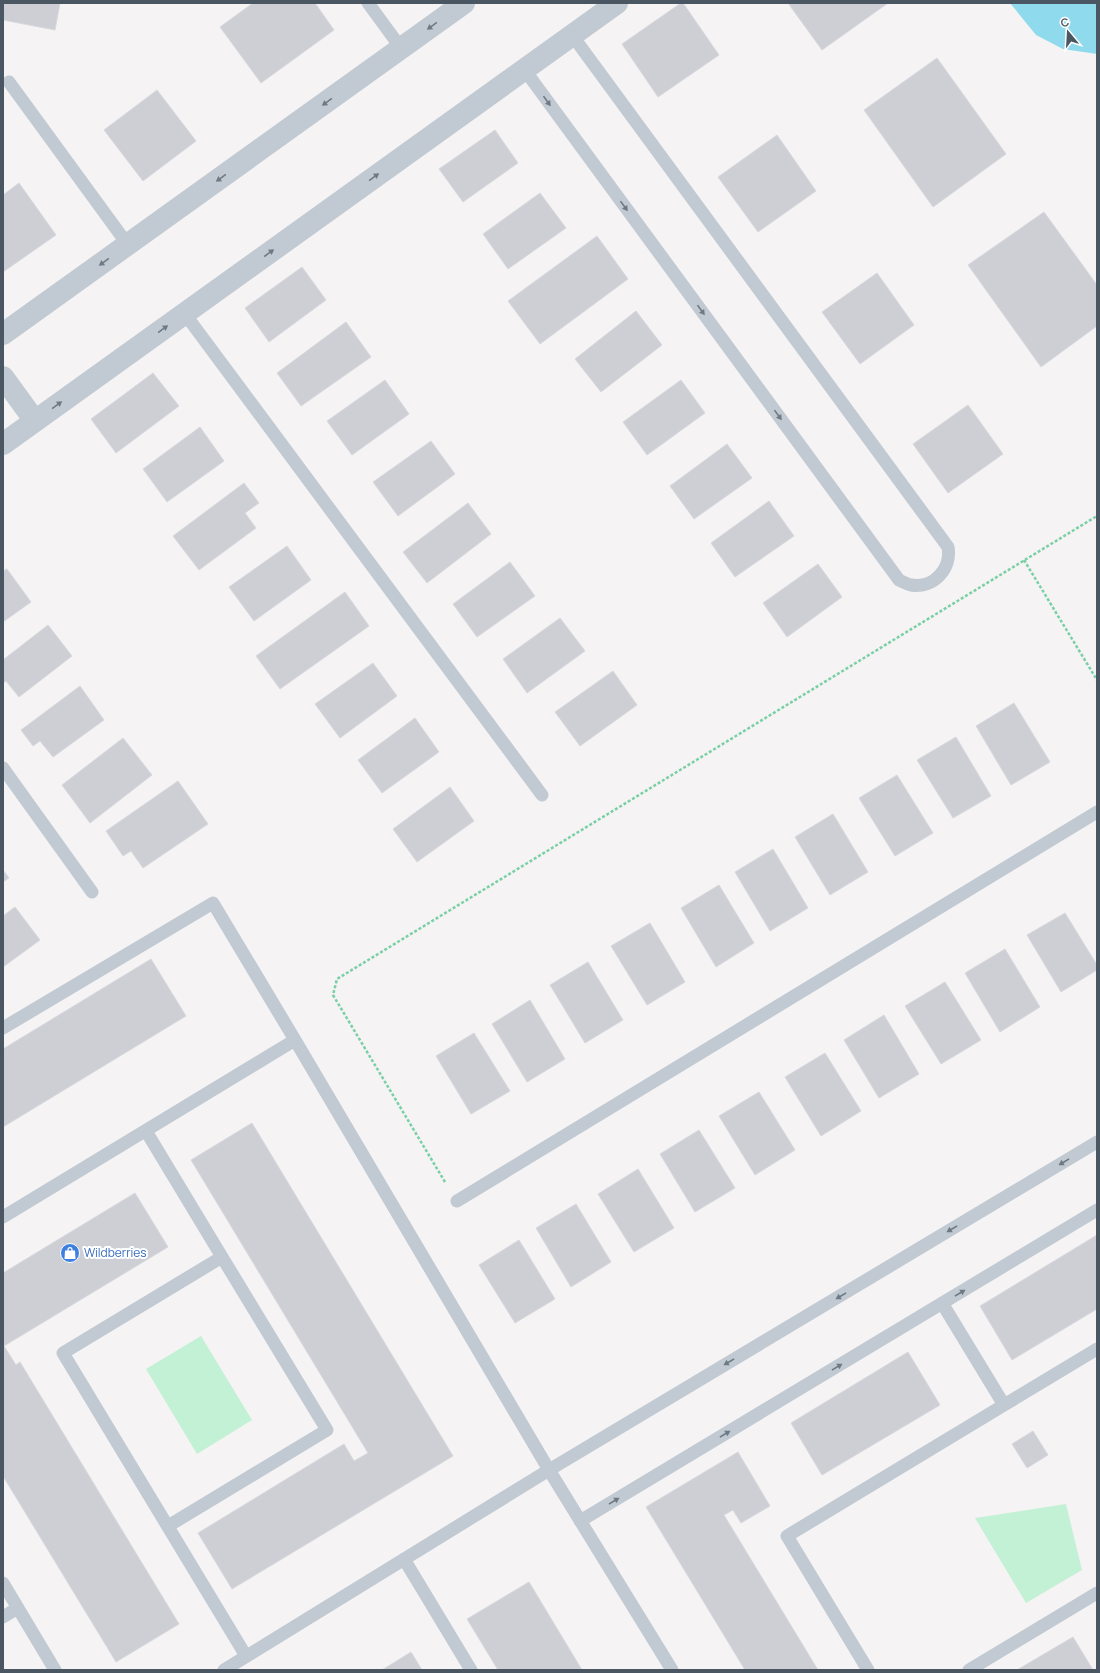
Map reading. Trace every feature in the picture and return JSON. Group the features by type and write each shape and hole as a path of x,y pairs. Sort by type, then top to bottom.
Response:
{"street":[{"path":"3,334 464,3"},
{"path":"3,444 616,3"},
{"path":"3,377 35,421"}],"lane":[{"path":"368,3 401,48"},
{"path":"524,69 899,580 912,585 927,584 939,576 947,567 950,557 948,547 572,35"},
{"path":"9,82 128,245"},
{"path":"185,314 542,795"},
{"path":"3,768 92,892"},
{"path":"457,1201 1097,812"},
{"path":"3,1028 213,903 549,1470 672,1670"},
{"path":"3,1217 295,1040"},
{"path":"146,1131 327,1430 168,1526"},
{"path":"224,1670 549,1470 1097,1142"},
{"path":"580,1521 1097,1210"},
{"path":"222,1257 63,1353 246,1656"},
{"path":"942,1303 1004,1405"},
{"path":"868,1670 787,1536 1097,1349"},
{"path":"404,1559 471,1670"},
{"path":"3,1583 55,1670"},
{"path":"969,1670 1097,1593"},
{"path":"3,1617 18,1608"}],"path":[{"path":"457,1201 332,995 337,979 1097,516"},
{"path":"1024,560 1097,680"}],"green space":[{"path":"201,1336 252,1420 197,1454 146,1369"},
{"path":"1066,1504 1082,1570 1026,1603 975,1518"}],"water":[{"path":"1010,3 1097,3 1097,54 1063,49 1036,35"}],"building":[{"path":"3,3 60,3 55,30 3,20"},
{"path":"253,3 315,3 334,30 261,83 220,27"},
{"path":"683,3 719,55 658,97 622,44"},
{"path":"788,3 888,3 822,50"},
{"path":"937,58 1006,154 933,207 864,110"},
{"path":"157,90 196,141 143,181 104,130"},
{"path":"495,130 518,163 463,202 439,169"},
{"path":"777,135 816,191 758,232 718,177"},
{"path":"19,183 56,235 3,272 3,195"},
{"path":"540,193 566,228 508,269 483,234"},
{"path":"1044,212 1097,285 1097,326 1041,367 968,265"},
{"path":"597,236 628,279 540,344 508,301"},
{"path":"302,267 326,300 269,342 245,308"},
{"path":"877,273 914,325 860,364 822,312"},
{"path":"636,311 662,345 601,392 575,359"},
{"path":"346,322 371,357 301,406 277,373"},
{"path":"153,373 179,406 116,453 91,419"},
{"path":"385,380 409,414 352,455 327,421"},
{"path":"681,380 705,413 647,455 623,422"},
{"path":"968,405 1003,454 948,493 913,444"},
{"path":"200,427 224,461 167,502 143,469"},
{"path":"431,441 455,474 398,516 373,482"},
{"path":"727,444 752,478 694,519 670,486"},
{"path":"244,483 259,503 245,513 256,528 199,570 173,536"},
{"path":"769,501 794,536 735,577 711,543"},
{"path":"468,503 491,534 427,583 403,552"},
{"path":"287,546 311,580 254,621 229,587"},
{"path":"510,562 535,596 477,637 453,604"},
{"path":"818,564 842,597 787,637 763,603"},
{"path":"7,569 31,602 3,622 3,571"},
{"path":"345,592 369,626 280,689 256,656"},
{"path":"560,618 585,651 527,693 503,659"},
{"path":"48,625 72,656 19,697 6,681 3,683 3,660"},
{"path":"373,663 397,696 340,738 315,704"},
{"path":"613,671 637,705 580,746 555,712"},
{"path":"80,686 104,720 53,757 40,741 33,746 21,730"},
{"path":"1014,703 1050,762 1011,785 976,726"},
{"path":"415,718 439,752 382,793 358,760"},
{"path":"956,737 991,796 953,818 917,760"},
{"path":"123,738 152,775 90,823 62,785"},
{"path":"897,775 933,833 895,856 859,798"},
{"path":"178,781 208,824 143,868 131,851 123,856 106,831"},
{"path":"450,787 474,821 417,862 393,829"},
{"path":"833,814 868,872 830,895 795,837"},
{"path":"773,849 808,908 770,931 735,872"},
{"path":"3,870 9,878 3,882"},
{"path":"719,885 754,943 716,967 681,908"},
{"path":"15,907 40,940 3,967 3,916"},
{"path":"1065,913 1097,965 1097,970 1061,992 1027,935"},
{"path":"650,923 685,982 647,1005 611,946"},
{"path":"1005,949 1040,1007 1000,1032 965,973"},
{"path":"151,959 186,1016 3,1127 3,1049"},
{"path":"588,962 623,1020 585,1043 550,985"},
{"path":"945,982 981,1040 941,1064 905,1006"},
{"path":"530,1000 565,1059 527,1082 492,1024"},
{"path":"884,1015 919,1074 879,1098 844,1040"},
{"path":"474,1033 510,1091 471,1114 436,1056"},
{"path":"825,1053 861,1111 821,1136 785,1077"},
{"path":"759,1092 795,1150 755,1175 719,1116"},
{"path":"252,1123 453,1456 232,1589 198,1533 344,1444 354,1461 368,1453 191,1160"},
{"path":"699,1130 735,1188 695,1212 660,1154"},
{"path":"638,1169 674,1228 634,1252 598,1194"},
{"path":"135,1193 168,1247 4,1346 16,1365 20,1362 179,1624 116,1662 3,1476 3,1273"},
{"path":"576,1204 611,1262 571,1287 536,1228"},
{"path":"1097,1235 1097,1309 1012,1360 980,1306"},
{"path":"519,1240 555,1299 515,1323 479,1265"},
{"path":"908,1352 940,1405 822,1475 791,1423"},
{"path":"1033,1431 1048,1455 1027,1468 1012,1444"},
{"path":"738,1452 770,1506 741,1523 733,1510 724,1515 818,1670 745,1670 646,1507"},
{"path":"529,1582 582,1670 498,1670 467,1619"},
{"path":"1073,1637 1093,1670 1017,1670"},
{"path":"411,1652 422,1670 382,1670"}],"place":[{"name":"Wildberries","path":"70,1253"}]}
